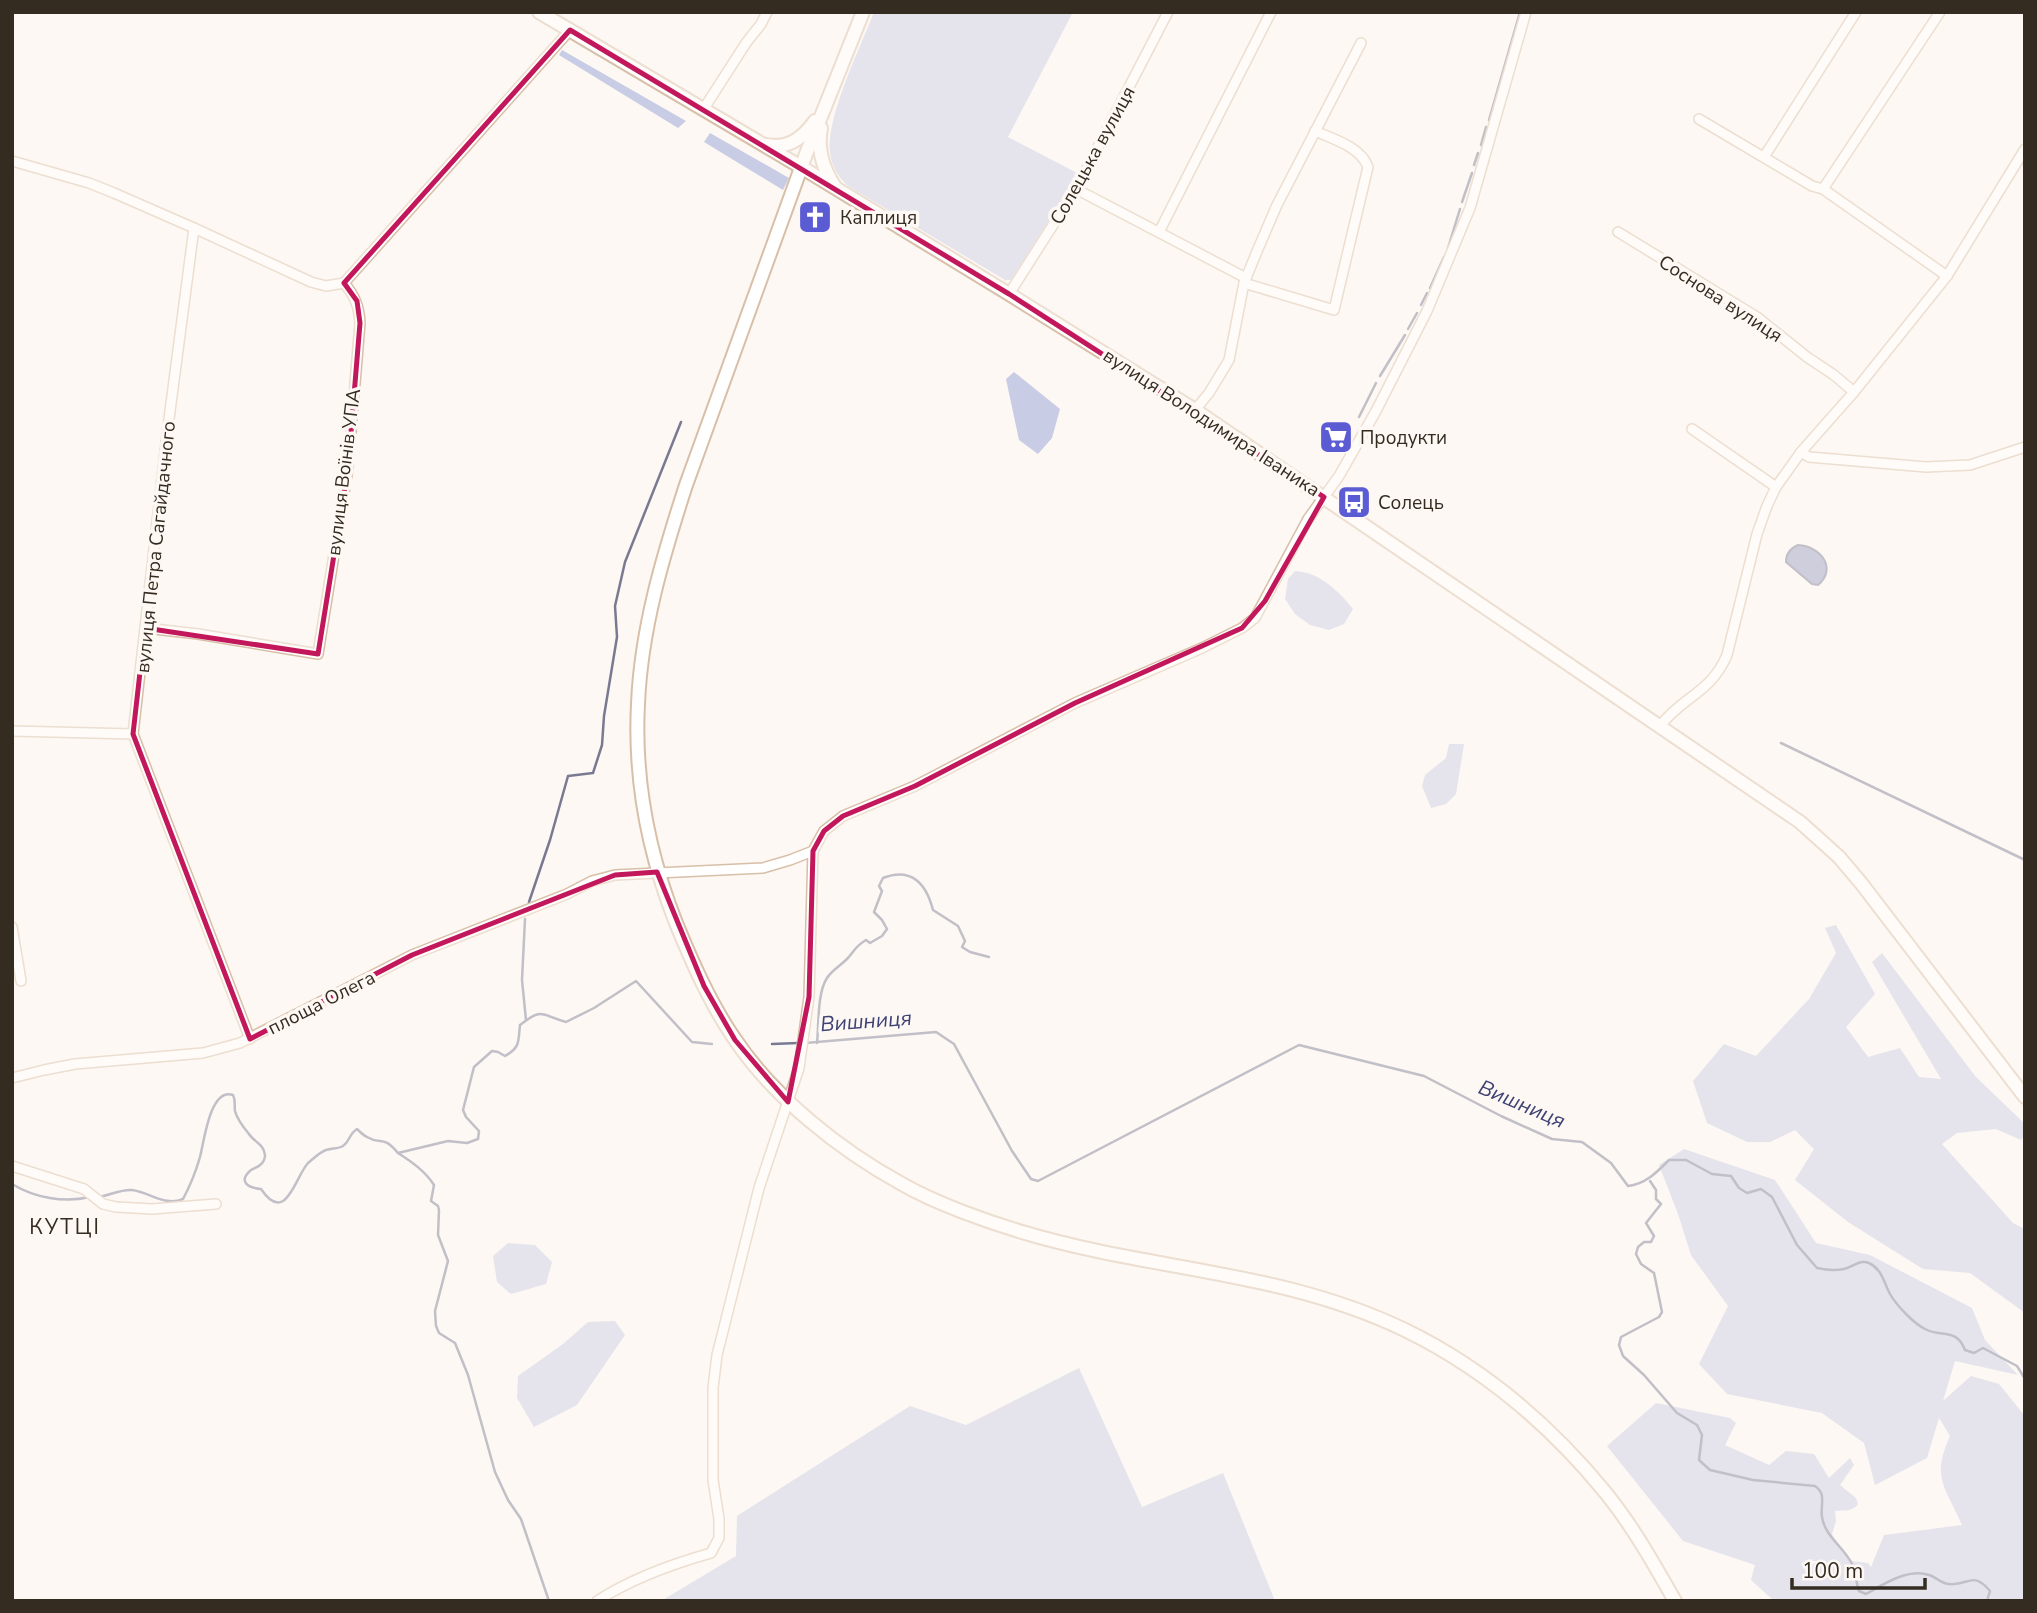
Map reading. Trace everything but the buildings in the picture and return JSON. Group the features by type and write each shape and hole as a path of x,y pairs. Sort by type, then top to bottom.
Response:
{"main road":[{"path":"539,12 570,30"},
{"path":"863,12 801,167 685,485 647,626 638,701 639,785 657,872 685,947 734,1040 755,1068 788,1102 819,1128 903,1185 1020,1231 1094,1251 1289,1288 1353,1307 1443,1350 1502,1390 1533,1416 1605,1492 1675,1601"},
{"name":"вулиця Володимира Іваника","path":"570,30 1009,293 1195,410 1324,498"},
{"path":"760,144 781,147 789,145 809,129 824,110"},
{"path":"824,110 820,136 821,157 836,189"},
{"path":"1324,498 1800,822 1839,857 2025,1097"}],"street":[{"path":"703,110 767,12"},
{"name":"Солецька вулиця","path":"1009,293 1076,189 1168,12"},
{"path":"1159,232 1272,12"},
{"name":"вулиця Володимира Іваника","path":"1324,498 1376,411 1451,257 1481,172 1526,12"},
{"path":"1764,158 1856,12"},
{"path":"1823,189 1940,12"},
{"path":"12,161 114,193 311,282 326,286 344,283 570,30"},
{"path":"1195,410 1229,360 1245,281 1276,205 1360,43"},
{"path":"1699,119 1812,186 1823,189 1947,276"},
{"path":"1076,189 1245,281 1334,310 1368,167 1365,159 1350,147 1315,131"},
{"path":"1660,726 1674,710 1708,684 1723,664 1757,534 1776,487 1805,455 1947,276 2025,149"},
{"name":"вулиця Петра Сагайдачного","path":"194,228 167,434 133,734 250,1039"},
{"name":"Соснова вулиця","path":"1618,232 1757,317 1854,392"},
{"name":"вулиця Воїнів УПА","path":"145,628 318,654 348,468 359,323 357,300 344,283"},
{"path":"1692,429 1776,487"},
{"path":"1805,455 1926,467 1970,465 2025,447"},
{"path":"597,1601 615,1590 686,1560 711,1553 719,1538 713,1480 713,1388 717,1355 759,1188 799,1068 809,997 813,851 824,831 844,816 915,786 1075,703 1162,667 1241,628 1255,618 1308,519 1324,498"},
{"path":"12,731 133,734"},
{"name":"площа Олега","path":"12,1078 75,1064 203,1053 250,1039 412,956 568,894 592,881 615,875 763,868 813,851"},
{"path":"12,927 21,981"},
{"path":"12,1166 83,1189 103,1204 116,1207 152,1209 216,1204"}],"highlighted area":[{"path":"570,30 1009,294 1324,497 1265,601 1242,628 1075,703 915,786 843,816 824,831 813,851 809,997 788,1102 735,1040 704,986 657,872 615,875 412,955 250,1039 133,734 145,628 318,654 348,468 360,323 357,301 344,283"}],"shaded area":[{"path":"874,12 1073,12 1008,137 1079,174 1011,280 1005,280 848,186 836,171 830,153 833,121 845,82"},
{"path":"562,50 686,121 678,128 559,55"},
{"path":"710,133 789,178 783,190 704,142"},
{"path":"1014,372 1060,409 1052,438 1038,454 1019,440 1006,379"},
{"path":"1798,545 1813,549 1824,559 1826,572 1818,585 1812,584 1786,562 1789,552"},
{"path":"1295,571 1321,579 1341,595 1353,609 1344,624 1329,630 1310,625 1295,614 1285,599 1288,579"},
{"path":"1449,744 1464,744 1456,794 1446,804 1431,808 1422,786 1425,775 1446,758"},
{"path":"1836,925 1875,994 1846,1027 1868,1057 1900,1048 1919,1077 1941,1079 1872,962 1882,953 1976,1077 2025,1124 2025,1134 2021,1140 1996,1129 1957,1133 1942,1144 2013,1223 2025,1229 2025,1313 1970,1273 1923,1269 1848,1222 1795,1180 1814,1149 1795,1130 1770,1142 1747,1142 1707,1123 1693,1081 1724,1044 1756,1056 1809,999 1836,953 1825,928"},
{"path":"1684,1149 1775,1180 1816,1243 1870,1255 1972,1308 1985,1340 2018,1375 1955,1361 1943,1401 1971,1376 1999,1384 2025,1416 2025,1601 1774,1601 1751,1580 1755,1565 1683,1541 1607,1446 1656,1403 1730,1418 1736,1423 1725,1445 1769,1465 1786,1451 1814,1454 1829,1478 1850,1458 1854,1465 1840,1485 1856,1498 1858,1504 1851,1509 1835,1511 1836,1521 1832,1534 1836,1543 1852,1561 1868,1563 1871,1567 1884,1535 1962,1525 1942,1482 1941,1462 1950,1436 1939,1418 1927,1458 1875,1485 1864,1443 1822,1413 1727,1394 1699,1364 1728,1306 1691,1255 1659,1165"},
{"path":"508,1243 535,1245 552,1262 546,1284 511,1294 497,1282 493,1256"},
{"path":"615,1321 625,1335 577,1405 534,1427 517,1398 518,1376 563,1344 588,1322"},
{"path":"1079,1368 1142,1507 1223,1473 1275,1601 661,1601 736,1556 737,1516 910,1406 966,1425"}],"waterway":[{"path":"1489,120 1520,12"},
{"path":"1481,145 1486,127"},
{"path":"1474,165 1478,153"},
{"path":"1462,202 1472,173"},
{"path":"1448,248 1460,209"},
{"path":"1430,288 1444,257"},
{"path":"1421,305 1427,293"},
{"path":"1408,329 1417,313"},
{"path":"1380,376 1405,335"},
{"path":"1359,417 1376,383"},
{"path":"529,902 568,776 593,773 602,745 617,637 615,606 625,562 681,422"},
{"path":"1781,743 2025,860"},
{"path":"817,1043 820,1000 827,978 859,945 866,940 870,943 882,936 887,929 874,912 882,891 879,886 883,878 902,875 916,880 926,892 933,910 958,926 965,941 962,947 989,957"},
{"path":"525,919 522,980 526,1020"},
{"name":"Вишниця","path":"97,1197 132,1190 164,1200 183,1199 197,1168 209,1117 219,1099 225,1095 233,1095 239,1120 264,1151 263,1162 247,1174 246,1184 261,1189 277,1203 289,1195 308,1163 328,1149 343,1146 357,1129 372,1139 389,1144 398,1153 448,1141 467,1143 478,1139 479,1131 463,1110 474,1067 492,1051 505,1056 514,1050 518,1043 520,1025 533,1016 542,1014 566,1022 636,981 692,1042 712,1044"},
{"name":"Вишниця","path":"805,1043 936,1032 954,1044 1012,1151 1031,1179 1038,1181 1299,1045 1424,1076 1552,1139 1582,1142 1611,1163 1628,1186 1646,1180 1669,1160 1686,1160 1712,1174 1731,1176 1739,1188 1747,1193 1761,1189 1772,1197 1797,1245 1817,1268 1837,1270 1859,1263 1869,1263 1880,1273 1896,1302 1918,1325 1931,1332 1957,1338 1965,1350 1974,1353 1983,1348 2017,1366 2025,1379"},
{"name":"Вишниця","path":"772,1044 798,1043"},
{"path":"398,1153 413,1163 434,1185 431,1201 438,1206 438,1235 448,1261 435,1311 436,1326 439,1333 455,1343 468,1375 495,1472 508,1500 521,1519 549,1601"},
{"name":"Вишниця","path":"1650,1181 1656,1190 1656,1199 1661,1204 1646,1223 1654,1236 1651,1242 1644,1242 1638,1247 1636,1254 1641,1264 1654,1273 1662,1312 1659,1317 1621,1337 1619,1345 1623,1356 1644,1375 1677,1413 1697,1425 1702,1435 1699,1460 1710,1470 1753,1480 1815,1486 1819,1489 1824,1524 1852,1564 1859,1591 1866,1594 1896,1578 1921,1573 1946,1584 1979,1581 1990,1591 1987,1601"},
{"name":"Вишниця","path":"12,1184 30,1193 50,1198 90,1197"}],"place":[{"name":"Каплиця","path":"815,217"},
{"name":"Продукти","path":"1336,437"},
{"name":"Солець","path":"1354,502"}],"district":[{"name":"КУТЦІ","path":"65,1227"}]}
